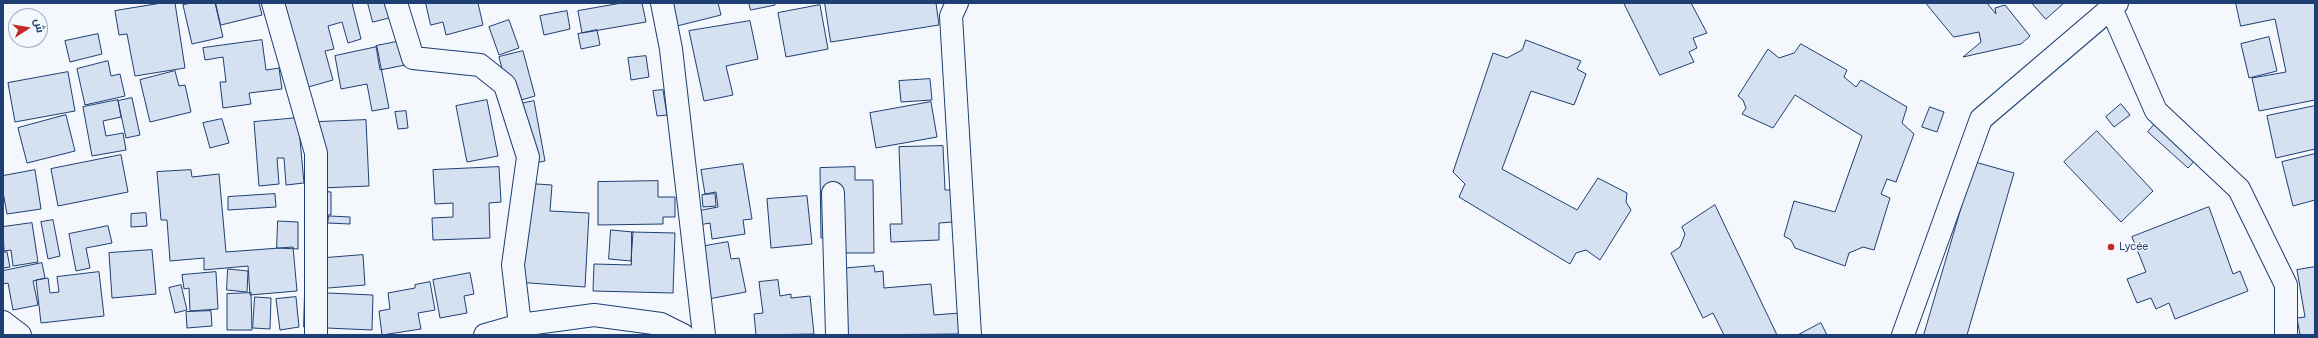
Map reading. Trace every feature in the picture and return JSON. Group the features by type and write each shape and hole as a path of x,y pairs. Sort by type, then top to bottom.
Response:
{"street":[{"path":"273,3 316,153 316,335"},
{"path":"396,3 414,58 480,65 505,85 528,157 513,265 520,325"},
{"path":"663,3 671,50 704,335"},
{"path":"1903,335 1981,119 2114,5 2156,111 2239,189 2286,285 2286,335"},
{"path":"952,7 970,335"},
{"path":"833,193 837,335"},
{"path":"485,335 520,325 594,315 661,324 683,335"},
{"path":"3,322 20,335"}],"building":[{"path":"162,3 175,3 185,68 135,76 127,34 119,35 115,11"},
{"path":"192,3 215,3 223,37 192,44 183,5"},
{"path":"216,3 259,3 262,15 221,25"},
{"path":"279,3 352,3 361,39 348,43 342,22 328,26 334,49 325,51 333,80 298,90"},
{"path":"368,3 389,3 393,17 373,22"},
{"path":"426,3 478,3 483,25 446,35 443,22 431,25"},
{"path":"622,3 642,3 646,22 582,33 578,11"},
{"path":"663,3 718,3 721,15 669,28"},
{"path":"749,3 775,3 775,5 751,10"},
{"path":"825,3 936,3 939,25 831,42"},
{"path":"1624,3 1691,3 1707,33 1693,38 1697,48 1689,52 1694,62 1660,75"},
{"path":"1926,3 1987,3 1996,14 1995,8 2005,5 2030,36 2021,44 1963,57 1981,42 1979,32 1954,37"},
{"path":"2032,3 2064,3 2046,19"},
{"path":"2236,3 2315,3 2315,100 2259,111 2252,78 2286,72 2275,19 2241,26"},
{"path":"820,5 828,49 786,57 778,13"},
{"path":"567,11 570,29 544,35 540,16"},
{"path":"509,20 519,48 499,55 489,27"},
{"path":"750,21 758,59 726,66 733,95 704,101 689,31"},
{"path":"597,30 600,45 581,49 578,34"},
{"path":"98,34 102,54 70,62 65,41"},
{"path":"2269,37 2277,71 2249,78 2241,44"},
{"path":"262,40 266,70 279,68 282,89 249,93 251,104 223,108 220,82 226,82 223,57 205,60 203,48"},
{"path":"406,40 410,64 380,70 376,46"},
{"path":"1526,40 1581,61 1577,69 1586,74 1574,105 1531,91 1502,169 1577,210 1598,178 1627,193 1626,202 1631,210 1600,260 1586,250 1576,253 1570,264 1459,197 1465,184 1453,172 1493,53 1507,58 1522,50"},
{"path":"1801,44 1847,70 1844,77 1856,87 1861,80 1907,107 1902,123 1914,134 1896,182 1887,179 1881,194 1890,198 1874,250 1863,247 1849,253 1845,266 1795,248 1791,240 1784,236 1794,201 1835,212 1862,136 1795,95 1773,128 1742,114 1746,108 1743,100 1738,96 1768,49 1779,58 1794,53"},
{"path":"377,47 389,108 372,111 367,84 341,89 335,56"},
{"path":"523,51 535,96 511,103 499,57"},
{"path":"646,56 649,77 631,80 628,58"},
{"path":"108,61 111,76 120,74 125,96 85,105 77,69"},
{"path":"175,71 179,86 185,85 191,112 150,122 140,80"},
{"path":"68,72 75,111 15,122 8,83"},
{"path":"930,79 932,100 901,102 899,81"},
{"path":"663,90 667,115 657,116 653,91"},
{"path":"132,98 140,135 126,138 118,101"},
{"path":"118,100 121,117 103,121 106,136 123,133 126,150 92,156 83,107"},
{"path":"487,100 498,156 467,162 456,106"},
{"path":"534,101 545,161 526,165 515,105"},
{"path":"931,102 937,137 876,148 870,113"},
{"path":"2121,104 2130,115 2114,127 2106,117"},
{"path":"2315,106 2315,149 2276,158 2267,116"},
{"path":"1930,107 1944,112 1937,132 1922,127"},
{"path":"406,111 408,128 398,129 395,112"},
{"path":"66,115 75,151 27,163 18,128"},
{"path":"298,118 304,183 286,185 284,158 277,158 279,184 259,186 254,122"},
{"path":"222,119 229,143 210,148 203,123"},
{"path":"366,120 369,186 321,188 318,122"},
{"path":"2158,120 2199,156 2188,168 2148,132"},
{"path":"2097,131 2153,191 2121,222 2064,162"},
{"path":"943,146 945,190 952,190 953,222 939,223 939,240 891,242 890,224 902,224 899,147"},
{"path":"2315,154 2315,200 2293,206 2282,162"},
{"path":"121,155 128,192 58,206 51,169"},
{"path":"1975,162 2014,173 1967,335 1924,335"},
{"path":"743,164 752,219 743,220 745,234 712,239 710,223 699,225 697,211 718,207 716,192 705,194 701,170"},
{"path":"499,167 501,202 489,203 490,238 433,240 432,218 453,217 453,203 435,204 433,170"},
{"path":"855,167 855,180 873,180 874,253 830,253 830,238 821,238 820,168"},
{"path":"35,170 41,209 7,214 3,192 3,176"},
{"path":"191,170 192,177 219,174 226,252 293,247 297,291 250,295 248,266 204,270 204,258 170,261 167,220 161,220 157,172"},
{"path":"658,181 658,197 675,197 675,217 663,217 663,224 598,225 598,182"},
{"path":"522,183 552,185 550,211 589,213 585,287 516,282"},
{"path":"318,191 331,192 331,215 318,215"},
{"path":"275,194 276,207 228,210 228,197"},
{"path":"715,194 716,206 703,207 702,195"},
{"path":"807,196 812,244 771,248 767,199"},
{"path":"1715,205 1777,335 1724,335 1713,313 1703,318 1671,253 1680,247 1685,234 1682,227"},
{"path":"2209,207 2233,274 2240,271 2248,291 2175,319 2169,303 2156,309 2151,298 2137,303 2127,279 2146,272 2132,237"},
{"path":"146,213 147,226 131,227 131,214"},
{"path":"329,216 350,217 350,224 328,223"},
{"path":"53,220 60,256 48,259 41,222"},
{"path":"278,221 298,222 298,249 277,248"},
{"path":"32,223 38,262 13,266 11,250 4,251 3,227"},
{"path":"108,226 112,243 86,248 90,268 76,271 69,234"},
{"path":"611,230 633,232 631,261 609,259"},
{"path":"632,232 675,233 673,293 593,291 594,264 631,265"},
{"path":"728,242 731,259 739,258 746,292 703,300 694,248"},
{"path":"152,250 156,294 112,298 109,253"},
{"path":"7,252 10,267 3,268 3,253"},
{"path":"363,255 365,285 316,289 313,259"},
{"path":"42,263 45,278 33,281 38,305 13,310 8,283 3,284 3,271"},
{"path":"874,266 875,272 883,271 884,288 931,284 934,315 960,313 961,334 842,335 837,269"},
{"path":"2315,267 2315,335 2300,335 2297,318 2305,317 2297,270"},
{"path":"228,269 248,271 247,292 227,290"},
{"path":"99,272 104,316 41,323 36,280 48,278 50,293 59,292 57,277"},
{"path":"216,272 218,309 190,311 189,288 184,289 182,275"},
{"path":"470,273 474,294 464,296 467,313 440,318 433,280"},
{"path":"778,280 780,296 791,294 791,298 810,296 814,334 756,335 754,314 763,313 759,282"},
{"path":"430,282 435,310 418,313 421,329 382,335 379,311 390,309 388,293 415,288 415,285"},
{"path":"181,285 187,310 175,313 169,288"},
{"path":"305,292 373,295 372,330 304,327"},
{"path":"251,293 252,330 227,330 227,294"},
{"path":"255,297 271,298 270,329 253,328"},
{"path":"296,297 299,327 280,330 276,299"},
{"path":"211,311 212,326 187,328 186,312"},
{"path":"1821,323 1827,335 1798,335"}],"place":[{"name":"Lycée","path":"2111,247"}]}
